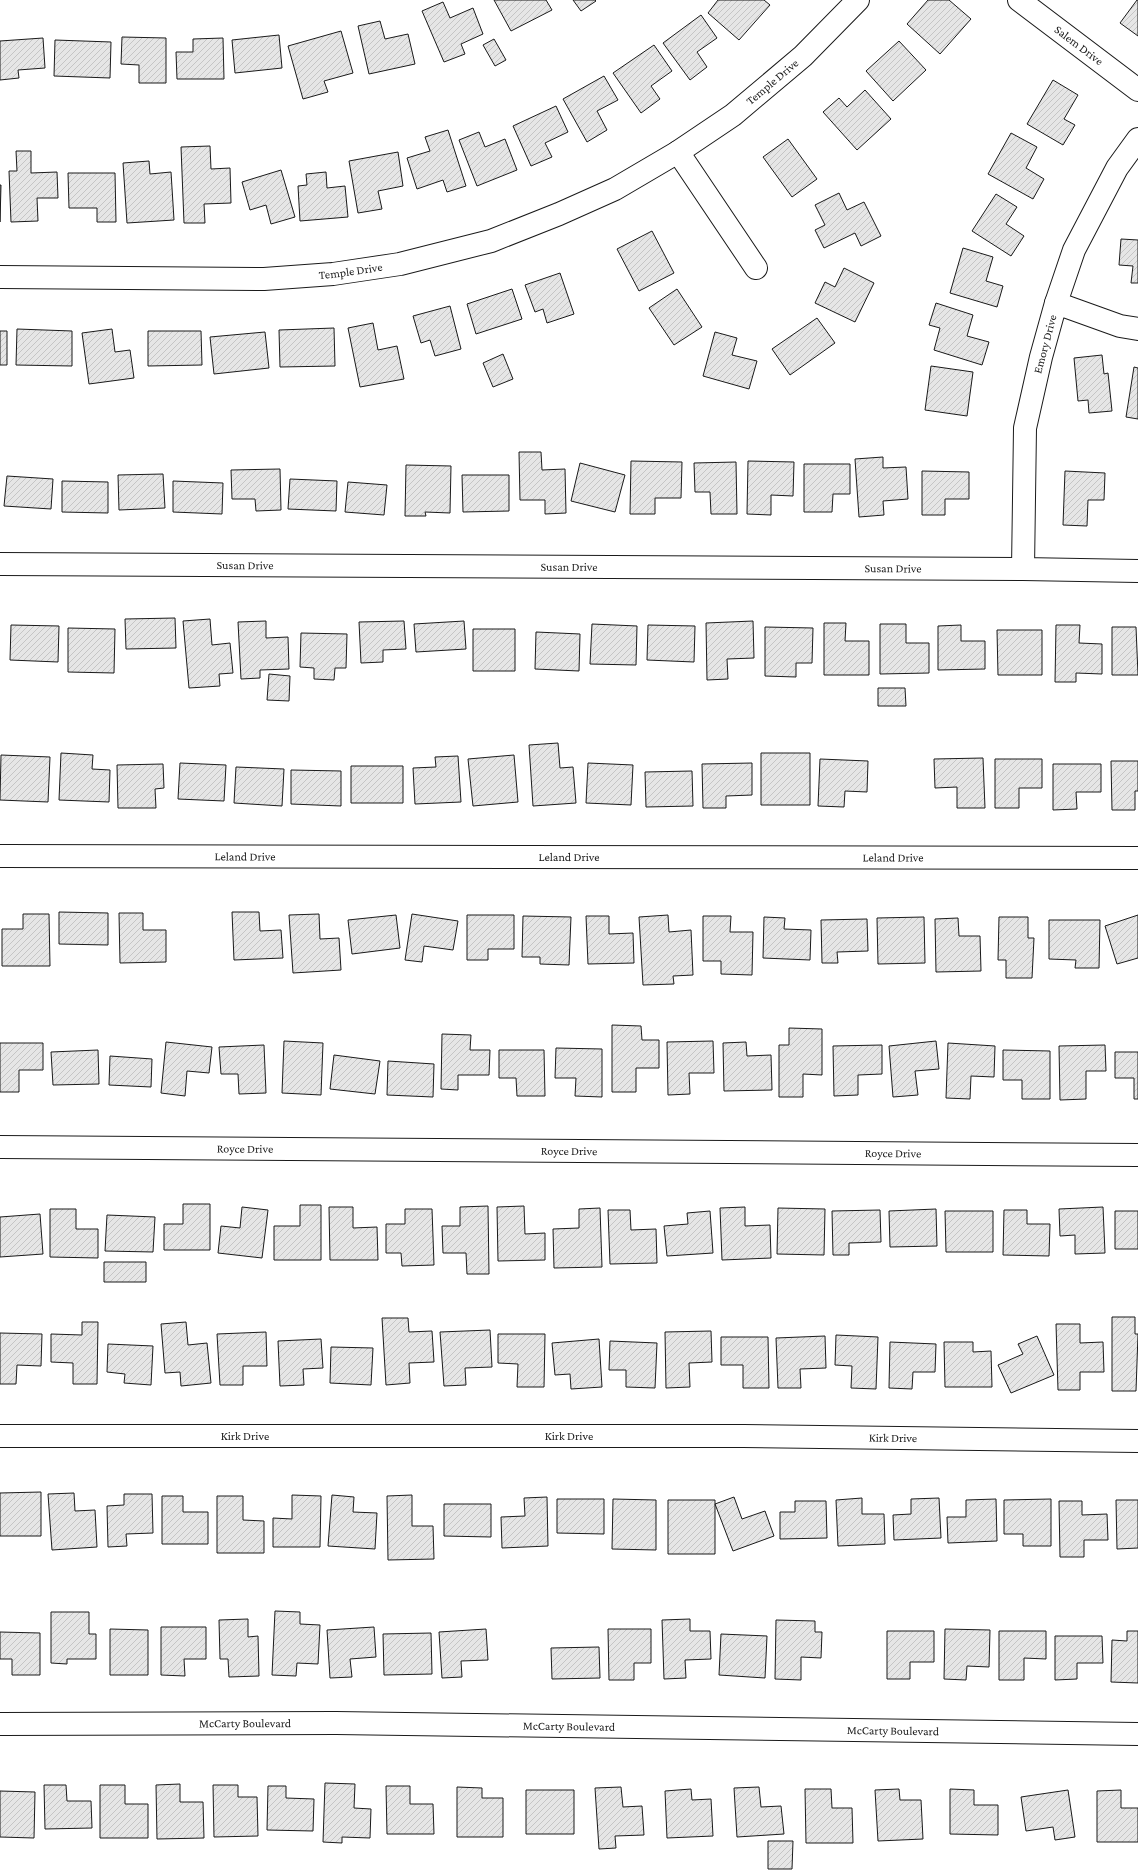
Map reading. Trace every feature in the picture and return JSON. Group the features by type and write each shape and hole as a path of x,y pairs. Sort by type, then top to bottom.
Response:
{"street":[{"name":"Temple Drive","path":"0,277 264,279 333,274 400,264 491,241 615,189 678,152 732,115 803,56 858,0"},
{"name":"Salem Drive","path":"1019,0 1138,90"},
{"name":"Emory Drive","path":"1023,569 1025,428 1041,357 1056,303 1074,250 1117,168 1138,139"},
{"path":"678,152 756,268"},
{"path":"1056,303 1120,326 1138,330"},
{"name":"Susan Drive","path":"0,564 1023,569 1138,571"},
{"name":"Leland Drive","path":"0,856 1138,858"},
{"name":"Royce Drive","path":"0,1147 1138,1155"},
{"name":"Kirk Drive","path":"0,1436 743,1436 1138,1441"},
{"name":"McCarty Boulevard","path":"0,1724 336,1723 1138,1734"}],"building":[{"path":"494,0 546,0 552,10 511,31"},
{"path":"573,0 595,0 596,1 581,11"},
{"path":"718,0 764,0 770,5 739,40 708,13"},
{"path":"928,0 949,0 971,19 940,54 907,24"},
{"path":"1138,0 1138,36 1120,23"},
{"path":"443,2 450,18 473,8 483,34 461,44 465,54 444,62 422,11"},
{"path":"701,15 717,38 697,52 707,67 690,80 663,43"},
{"path":"380,21 385,39 408,34 415,64 369,74 358,26"},
{"path":"341,31 353,73 324,81 328,92 303,99 288,46"},
{"path":"279,35 282,68 235,73 232,40"},
{"path":"122,37 166,38 166,83 139,83 139,65 121,64"},
{"path":"43,38 45,68 18,70 19,78 0,80 0,41"},
{"path":"223,38 224,79 177,79 176,52 193,52 193,39"},
{"path":"494,39 506,60 495,66 483,45"},
{"path":"55,40 111,42 110,78 54,76"},
{"path":"899,41 926,70 893,101 866,71"},
{"path":"654,45 672,71 651,86 660,99 641,113 613,73"},
{"path":"604,76 618,100 597,111 607,130 587,142 563,99"},
{"path":"1053,80 1078,95 1064,119 1075,125 1063,145 1027,124"},
{"path":"865,90 891,119 857,150 823,112 839,98 847,107"},
{"path":"556,106 568,132 545,143 552,157 531,166 513,126"},
{"path":"448,130 466,186 447,192 443,180 417,189 407,158 430,151 425,137"},
{"path":"479,132 485,147 505,139 517,170 477,186 459,140"},
{"path":"1011,133 1037,147 1026,168 1044,179 1033,199 988,174"},
{"path":"788,139 817,179 792,197 763,157"},
{"path":"210,146 211,169 230,168 231,203 204,204 205,223 184,223 181,147"},
{"path":"16,151 31,151 31,173 57,172 58,198 37,198 38,221 11,222 9,171 17,171"},
{"path":"398,152 403,186 378,191 382,209 358,213 349,161"},
{"path":"149,161 150,174 171,172 174,220 127,223 123,163"},
{"path":"281,170 295,217 271,224 266,205 250,210 242,182"},
{"path":"326,172 327,188 345,186 348,217 300,221 298,186 307,185 306,174"},
{"path":"68,173 115,173 116,222 97,222 97,208 69,208"},
{"path":"0,185 1,185 0,222"},
{"path":"839,193 847,210 864,202 881,236 861,246 855,233 824,248 815,230 825,225 815,205"},
{"path":"996,194 1017,207 1006,224 1024,236 1011,256 972,231"},
{"path":"652,231 674,273 639,291 617,249"},
{"path":"1121,239 1138,240 1138,283 1131,283 1133,266 1119,265"},
{"path":"963,248 993,257 986,281 1003,286 997,307 950,293"},
{"path":"844,268 874,283 855,322 815,303 825,282 835,287"},
{"path":"560,273 574,314 547,323 543,309 535,312 525,285"},
{"path":"512,289 522,319 476,334 467,304"},
{"path":"677,289 702,327 674,345 649,308"},
{"path":"936,303 973,315 967,336 989,342 982,365 934,350 940,328 929,325"},
{"path":"450,306 461,349 435,356 430,340 421,343 413,316"},
{"path":"817,318 835,343 790,375 772,349"},
{"path":"373,323 378,350 397,346 404,379 360,387 348,328"},
{"path":"334,328 335,366 280,367 279,330"},
{"path":"17,329 72,331 72,366 16,365"},
{"path":"112,329 115,352 130,350 134,378 89,384 82,333"},
{"path":"0,331 7,331 7,365 0,365"},
{"path":"148,331 201,331 202,365 148,366"},
{"path":"265,332 269,368 214,374 210,337"},
{"path":"715,332 737,338 732,355 757,361 749,389 703,376"},
{"path":"503,354 513,379 493,387 483,363"},
{"path":"1102,355 1104,374 1108,373 1112,411 1089,413 1088,400 1078,401 1074,358"},
{"path":"931,366 973,372 967,416 925,410"},
{"path":"1134,367 1138,368 1138,419 1126,417"},
{"path":"519,452 541,452 542,470 565,469 566,513 545,514 545,500 520,500"},
{"path":"883,457 883,468 906,467 908,499 883,501 884,515 859,517 855,459"},
{"path":"631,461 682,462 681,498 655,498 655,514 630,514"},
{"path":"748,461 794,462 793,496 771,495 771,515 747,514"},
{"path":"736,462 737,514 711,514 710,492 695,492 694,463"},
{"path":"580,463 625,475 615,512 571,501"},
{"path":"804,464 850,464 850,494 833,494 832,512 804,512"},
{"path":"406,465 451,466 450,513 425,512 426,516 405,516"},
{"path":"280,469 281,510 256,511 255,499 232,499 231,470"},
{"path":"922,471 969,472 969,499 945,499 945,515 922,515"},
{"path":"1065,471 1105,473 1104,500 1088,500 1087,526 1063,525"},
{"path":"163,474 165,508 119,510 118,475"},
{"path":"462,475 509,475 509,511 463,512"},
{"path":"7,476 53,479 51,509 4,506"},
{"path":"290,479 337,481 336,511 288,509"},
{"path":"62,481 108,482 108,513 62,512"},
{"path":"173,481 223,483 222,514 173,512"},
{"path":"348,482 387,485 384,515 345,512"},
{"path":"175,618 176,648 126,649 125,619"},
{"path":"210,619 212,645 230,643 233,673 219,674 220,686 189,688 183,621"},
{"path":"266,621 266,638 288,637 289,669 260,670 260,678 241,679 238,622"},
{"path":"404,621 406,649 383,650 383,662 361,663 359,622"},
{"path":"464,621 466,649 416,652 414,624"},
{"path":"753,621 754,658 727,659 728,679 707,680 706,623"},
{"path":"824,623 846,623 845,641 869,641 869,675 824,675"},
{"path":"592,624 637,626 636,665 590,664"},
{"path":"880,624 906,624 906,643 929,643 929,673 880,674"},
{"path":"11,625 59,626 58,662 10,660"},
{"path":"648,625 695,626 694,662 647,660"},
{"path":"961,625 961,641 985,641 985,669 938,670 938,626"},
{"path":"1056,625 1080,625 1079,643 1102,644 1102,674 1076,673 1076,682 1055,682"},
{"path":"765,627 813,628 812,663 796,663 796,677 765,676"},
{"path":"1112,627 1136,627 1138,675 1112,675"},
{"path":"68,628 115,629 114,673 68,672"},
{"path":"473,629 515,629 515,671 473,671"},
{"path":"997,630 1042,630 1042,675 998,675"},
{"path":"536,632 580,634 579,671 535,669"},
{"path":"301,633 347,634 346,668 335,668 334,680 314,679 314,668 300,667"},
{"path":"269,674 290,676 289,701 267,700"},
{"path":"878,688 905,688 906,706 878,706"},
{"path":"558,743 560,768 573,767 576,803 533,806 529,745"},
{"path":"61,753 93,755 92,769 110,770 109,802 59,800"},
{"path":"761,753 810,753 810,805 761,805"},
{"path":"1,755 50,757 48,802 0,800"},
{"path":"514,755 518,802 473,806 468,759"},
{"path":"458,756 461,802 415,804 413,768 436,767 435,757"},
{"path":"983,758 985,808 957,808 957,787 935,788 934,759"},
{"path":"820,759 868,761 867,792 845,791 844,807 818,806"},
{"path":"995,759 1042,759 1042,788 1019,788 1019,808 995,808"},
{"path":"1111,761 1138,761 1138,791 1135,791 1135,810 1112,810"},
{"path":"180,763 226,765 224,801 178,799"},
{"path":"588,763 633,765 631,805 586,803"},
{"path":"752,763 752,795 726,796 726,808 703,808 702,764"},
{"path":"163,764 164,788 155,789 156,808 118,808 117,765"},
{"path":"1053,764 1101,764 1101,792 1076,792 1077,809 1053,810"},
{"path":"351,766 403,766 403,803 351,803"},
{"path":"236,767 284,769 282,806 234,803"},
{"path":"291,770 341,771 341,806 291,804"},
{"path":"692,771 693,806 646,807 645,772"},
{"path":"59,912 108,913 108,945 59,944"},
{"path":"232,912 259,912 260,931 281,930 283,958 234,960"},
{"path":"119,913 143,913 143,930 166,930 166,962 120,963"},
{"path":"23,914 49,914 50,966 2,966 2,929 23,929"},
{"path":"319,914 320,939 339,938 341,970 293,973 289,915"},
{"path":"412,914 458,921 453,950 424,946 422,962 405,960"},
{"path":"396,915 400,948 352,954 348,920"},
{"path":"467,915 514,915 514,949 488,949 488,960 467,960"},
{"path":"668,915 669,932 691,930 693,975 673,976 674,984 643,985 639,917"},
{"path":"1138,915 1138,958 1117,964 1105,926"},
{"path":"523,916 571,917 569,965 540,964 540,957 522,957"},
{"path":"586,916 609,916 609,934 633,933 634,963 588,964"},
{"path":"703,916 731,916 730,932 753,932 752,975 721,974 721,961 703,961"},
{"path":"764,917 785,918 784,929 811,930 810,960 763,958"},
{"path":"924,917 925,963 878,964 877,918"},
{"path":"999,917 1028,917 1028,938 1034,938 1032,978 1006,978 1006,960 998,960"},
{"path":"958,918 959,936 980,936 981,971 936,972 935,919"},
{"path":"867,919 868,951 837,952 838,963 822,963 821,920"},
{"path":"1049,920 1100,920 1099,968 1075,968 1076,960 1049,959"},
{"path":"612,1025 641,1026 642,1040 659,1040 659,1068 636,1068 636,1092 612,1092"},
{"path":"789,1028 822,1029 822,1075 803,1074 803,1097 779,1097 779,1045 789,1045"},
{"path":"442,1034 471,1035 470,1050 490,1050 489,1075 458,1075 458,1090 441,1089"},
{"path":"284,1041 323,1043 321,1095 282,1093"},
{"path":"713,1041 714,1073 689,1073 690,1094 668,1095 667,1042"},
{"path":"936,1041 939,1069 915,1071 918,1095 893,1097 889,1046"},
{"path":"166,1042 212,1047 209,1073 187,1071 185,1096 161,1093"},
{"path":"746,1042 747,1056 771,1055 772,1090 724,1091 723,1043"},
{"path":"0,1043 43,1043 43,1070 19,1070 19,1092 0,1092"},
{"path":"948,1043 995,1046 994,1077 971,1076 970,1099 946,1098"},
{"path":"264,1045 266,1093 239,1094 238,1074 221,1074 219,1047"},
{"path":"882,1045 882,1074 858,1075 858,1095 834,1096 833,1046"},
{"path":"1105,1045 1106,1071 1086,1071 1086,1099 1060,1100 1059,1046"},
{"path":"556,1048 602,1049 602,1097 575,1096 576,1078 555,1078"},
{"path":"98,1050 99,1084 53,1085 51,1052"},
{"path":"499,1050 544,1050 545,1096 517,1096 516,1078 499,1078"},
{"path":"1003,1050 1050,1051 1050,1099 1022,1099 1022,1080 1003,1080"},
{"path":"1115,1052 1138,1052 1138,1099 1134,1099 1134,1078 1115,1078"},
{"path":"334,1055 380,1061 375,1094 330,1089"},
{"path":"110,1056 152,1059 151,1087 109,1085"},
{"path":"388,1061 434,1064 433,1097 387,1095"},
{"path":"183,1204 210,1204 210,1250 164,1250 164,1224 183,1224"},
{"path":"300,1205 321,1205 321,1260 274,1260 274,1226 300,1226"},
{"path":"488,1206 489,1274 467,1274 466,1253 443,1253 442,1226 460,1226 460,1207"},
{"path":"524,1206 525,1234 545,1233 545,1260 498,1261 497,1207"},
{"path":"242,1207 268,1210 262,1258 218,1253 221,1226 240,1228"},
{"path":"329,1207 353,1207 353,1228 377,1227 378,1260 330,1260"},
{"path":"745,1207 745,1226 770,1225 771,1258 722,1260 720,1208"},
{"path":"1103,1207 1105,1253 1075,1254 1075,1235 1060,1236 1059,1209"},
{"path":"600,1208 602,1267 554,1268 553,1229 579,1228 579,1209"},
{"path":"778,1208 825,1209 824,1255 777,1254"},
{"path":"50,1209 76,1209 76,1229 98,1229 98,1258 50,1257"},
{"path":"405,1209 432,1209 434,1265 402,1266 401,1253 386,1253 386,1224 405,1224"},
{"path":"936,1209 937,1246 890,1247 889,1211"},
{"path":"608,1210 630,1210 631,1230 656,1229 657,1263 610,1264"},
{"path":"880,1210 881,1242 849,1243 849,1255 833,1255 832,1211"},
{"path":"1004,1210 1027,1210 1027,1224 1050,1224 1049,1256 1003,1255"},
{"path":"710,1211 713,1253 667,1256 664,1226 688,1224 687,1213"},
{"path":"945,1211 993,1211 993,1252 946,1252"},
{"path":"1115,1211 1138,1211 1138,1249 1115,1249"},
{"path":"40,1214 43,1254 0,1257 0,1217"},
{"path":"107,1215 155,1217 153,1252 105,1251"},
{"path":"104,1262 146,1262 146,1282 104,1282"},
{"path":"1112,1317 1135,1317 1135,1334 1138,1334 1136,1391 1112,1391"},
{"path":"382,1318 408,1318 409,1332 432,1331 434,1362 409,1363 410,1383 386,1385"},
{"path":"82,1322 98,1322 97,1384 73,1384 73,1363 51,1362 51,1334 82,1335"},
{"path":"186,1322 188,1345 207,1343 211,1383 181,1386 180,1372 165,1373 161,1324"},
{"path":"1056,1324 1080,1324 1080,1343 1103,1342 1104,1372 1080,1372 1080,1390 1058,1390"},
{"path":"490,1330 492,1367 465,1368 466,1385 444,1386 440,1332"},
{"path":"711,1331 712,1362 689,1363 690,1387 666,1388 665,1332"},
{"path":"266,1332 267,1366 243,1366 243,1385 220,1385 217,1334"},
{"path":"0,1333 42,1334 41,1366 17,1365 16,1384 0,1384"},
{"path":"498,1334 545,1334 544,1387 517,1387 518,1364 498,1363"},
{"path":"836,1335 878,1337 876,1389 851,1388 852,1366 835,1365"},
{"path":"825,1336 826,1368 800,1369 801,1388 778,1388 776,1338"},
{"path":"1037,1336 1054,1375 1011,1393 998,1365 1023,1354 1018,1344"},
{"path":"721,1337 768,1337 769,1388 743,1388 743,1365 721,1365"},
{"path":"321,1339 323,1368 303,1369 304,1385 280,1386 278,1341"},
{"path":"599,1339 602,1387 571,1389 570,1374 555,1375 552,1343"},
{"path":"610,1341 657,1343 655,1388 626,1387 626,1370 609,1370"},
{"path":"890,1342 936,1344 935,1372 913,1372 912,1389 889,1388"},
{"path":"944,1342 973,1342 973,1352 991,1351 992,1387 945,1387"},
{"path":"108,1344 153,1346 151,1385 124,1383 125,1374 107,1372"},
{"path":"331,1347 373,1348 371,1385 330,1383"},
{"path":"41,1492 41,1536 0,1536 0,1493"},
{"path":"74,1493 75,1511 95,1510 97,1547 52,1550 48,1494"},
{"path":"124,1494 152,1494 153,1533 126,1534 127,1546 108,1547 107,1506 124,1505"},
{"path":"292,1495 321,1496 320,1547 273,1547 273,1518 292,1519"},
{"path":"332,1495 354,1497 353,1512 377,1513 375,1549 328,1546"},
{"path":"412,1495 412,1526 433,1526 434,1559 388,1560 387,1496"},
{"path":"162,1496 183,1496 183,1512 208,1512 208,1544 162,1544"},
{"path":"217,1496 243,1496 243,1520 264,1521 264,1553 217,1553"},
{"path":"547,1497 548,1546 502,1548 501,1517 525,1516 524,1498"},
{"path":"734,1497 742,1519 765,1511 774,1536 733,1551 715,1504"},
{"path":"862,1498 862,1514 884,1514 885,1544 838,1546 836,1500"},
{"path":"939,1498 941,1538 894,1540 893,1515 911,1514 911,1499"},
{"path":"557,1499 604,1499 604,1534 557,1533"},
{"path":"613,1499 656,1500 656,1550 612,1549"},
{"path":"996,1499 997,1541 948,1543 947,1517 966,1517 966,1500"},
{"path":"1051,1499 1051,1546 1023,1546 1023,1534 1004,1534 1004,1500"},
{"path":"668,1500 715,1500 715,1554 668,1554"},
{"path":"1116,1500 1138,1500 1138,1548 1117,1549"},
{"path":"795,1501 826,1501 827,1538 780,1539 780,1512 795,1512"},
{"path":"1059,1501 1082,1501 1082,1515 1107,1514 1108,1540 1084,1540 1084,1557 1060,1557"},
{"path":"444,1504 491,1504 491,1537 444,1536"},
{"path":"275,1611 300,1612 300,1624 320,1625 318,1664 297,1663 296,1676 272,1675"},
{"path":"51,1612 89,1612 89,1634 96,1634 96,1659 67,1659 67,1664 51,1663"},
{"path":"248,1619 248,1637 258,1636 259,1676 229,1677 228,1659 220,1659 219,1620"},
{"path":"690,1619 690,1631 710,1631 711,1659 685,1660 686,1678 664,1679 662,1620"},
{"path":"776,1620 815,1621 815,1632 822,1632 821,1658 801,1657 801,1680 775,1679"},
{"path":"161,1627 206,1627 206,1659 184,1659 185,1676 161,1675"},
{"path":"374,1627 376,1657 350,1659 352,1677 330,1678 327,1630"},
{"path":"110,1629 148,1630 148,1675 110,1675"},
{"path":"486,1629 488,1660 461,1661 462,1677 442,1678 439,1632"},
{"path":"608,1629 651,1629 651,1663 634,1663 634,1680 609,1680"},
{"path":"945,1629 990,1630 989,1667 967,1666 966,1680 944,1679"},
{"path":"887,1631 934,1631 934,1662 910,1662 910,1679 887,1679"},
{"path":"999,1631 1046,1631 1046,1659 1024,1658 1024,1680 999,1680"},
{"path":"1127,1631 1138,1631 1138,1683 1111,1682 1112,1640 1127,1641"},
{"path":"0,1632 40,1633 40,1675 12,1675 12,1659 0,1659"},
{"path":"431,1633 432,1674 384,1675 383,1634"},
{"path":"721,1634 767,1636 765,1678 719,1675"},
{"path":"1055,1636 1102,1636 1103,1663 1077,1663 1077,1679 1055,1680"},
{"path":"599,1647 600,1678 552,1679 551,1648"},
{"path":"325,1783 355,1784 354,1808 371,1809 370,1838 342,1837 342,1843 323,1842"},
{"path":"180,1784 180,1802 203,1802 204,1838 157,1839 156,1785"},
{"path":"44,1785 66,1785 67,1801 91,1801 92,1828 45,1829"},
{"path":"100,1785 125,1785 125,1804 148,1804 148,1838 100,1838"},
{"path":"213,1785 238,1785 238,1797 257,1797 258,1836 214,1837"},
{"path":"268,1786 286,1786 286,1798 314,1799 313,1831 267,1830"},
{"path":"386,1786 410,1786 410,1804 433,1804 434,1834 387,1834"},
{"path":"457,1787 482,1788 482,1798 503,1798 503,1837 457,1837"},
{"path":"621,1787 623,1807 642,1806 644,1835 615,1836 616,1848 599,1849 595,1788"},
{"path":"759,1787 761,1807 781,1806 784,1834 737,1837 734,1788"},
{"path":"691,1789 692,1800 711,1799 713,1836 667,1838 665,1791"},
{"path":"805,1789 831,1789 832,1808 852,1808 853,1843 806,1843"},
{"path":"899,1789 900,1800 921,1800 923,1839 878,1841 875,1790"},
{"path":"950,1789 974,1790 974,1805 998,1805 998,1835 950,1834"},
{"path":"526,1790 574,1790 574,1834 526,1834"},
{"path":"1068,1790 1075,1837 1055,1840 1053,1827 1026,1831 1021,1797"},
{"path":"1121,1790 1121,1808 1138,1808 1138,1842 1097,1842 1097,1791"},
{"path":"0,1791 35,1792 34,1838 0,1837"},
{"path":"768,1841 793,1841 792,1869 768,1869"}]}
